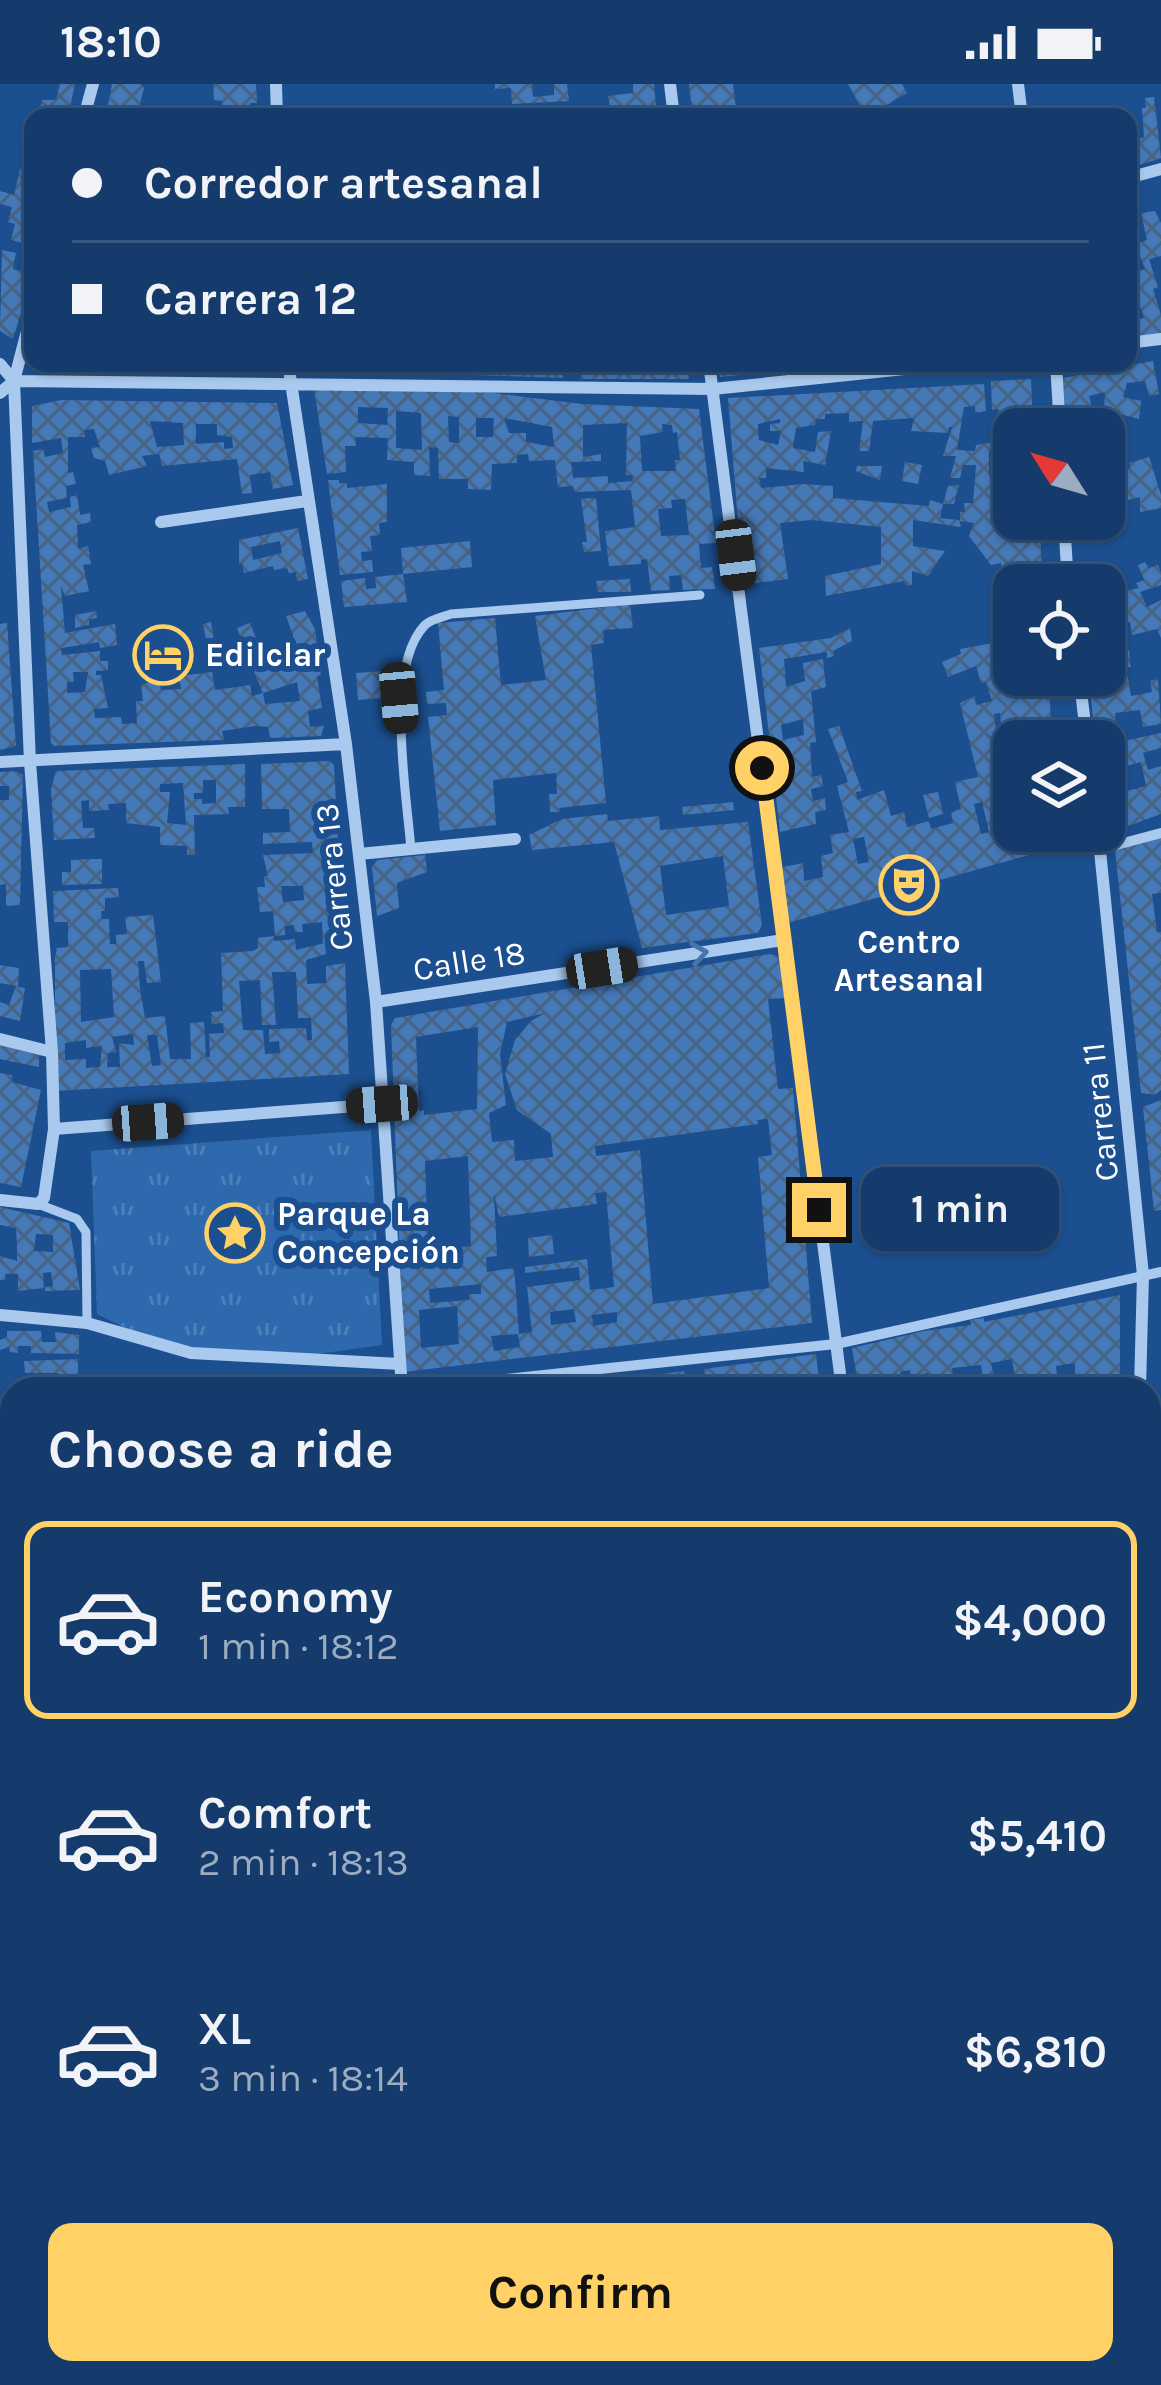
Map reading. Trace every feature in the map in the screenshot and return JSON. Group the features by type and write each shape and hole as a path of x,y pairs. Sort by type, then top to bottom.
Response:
{"street":[{"path":"0,1200 38,1204 48,1184 54,1129 30,762 14,381 24,343"},
{"path":"0,364 14,381"},
{"name":"Carrera 13","path":"288,372 346,744 376,1002 401,1377"},
{"path":"710,372 840,1377"},
{"path":"0,393 14,381 496,382 713,389 876,372"},
{"path":"1057,372 1059,408"},
{"path":"161,522 307,501"},
{"path":"0,762 346,744"},
{"path":"1125,842 1161,832"},
{"path":"359,854 515,839"},
{"name":"Carrera 11","path":"1101,852 1143,1275 1140,1377"},
{"name":"Calle 18","path":"376,1002 783,940"},
{"path":"0,1039 52,1052"},
{"path":"54,1129 382,1104"},
{"path":"524,1377 836,1344 1161,1272"},
{"path":"0,1315 87,1323 191,1353 400,1364"}],"lane":[{"path":"411,850 399,698 415,642 427,623 451,614 700,595"},
{"path":"38,1204 76,1219 86,1232 87,1323"}],"green space":[{"name":"Parque La Concepción","path":"371,1130 382,1345 281,1359 162,1346 97,1314 91,1151"}],"building":[{"path":"60,84 75,84 70,108 40,108 42,100 56,100"},
{"path":"112,84 144,88 139,108 108,108"},
{"path":"213,84 256,84 257,103 250,103 250,108 222,108 222,101 214,100"},
{"path":"495,84 532,84 533,97 554,95 554,84 567,84 569,101 512,104 511,88 495,89"},
{"path":"633,84 654,84 656,108 610,108 608,96 633,93"},
{"path":"689,84 733,84 736,108 692,108"},
{"path":"848,84 902,84 907,93 881,108 861,108"},
{"path":"1154,97 1161,158 1137,166 1137,140 1144,137 1145,98"},
{"path":"20,169 24,170 24,244 11,240 12,207 0,204 0,191 14,195"},
{"path":"1155,211 1161,223 1161,256 1149,259 1158,287 1153,289 1161,315 1161,337 1137,341 1137,319 1144,318 1137,297 1137,272 1145,269 1137,243 1147,240 1141,213"},
{"path":"2,250 16,253 13,269 24,272 24,303 13,339 0,331"},
{"path":"1153,361 1159,394 1149,396 1145,381 1127,383 1123,397 1141,401 1139,419 1125,415 1125,408 1104,408 1105,392 1089,396 1092,408 1065,408 1063,378 1137,372 1137,364"},
{"path":"370,372 563,372 563,378"},
{"path":"581,372 688,372 689,379 581,379"},
{"path":"720,372 772,372 720,377"},
{"path":"1031,379 1032,408 992,410 991,381"},
{"path":"984,384 986,411 975,413 975,406 964,407 957,450 975,451 976,445 993,442 989,475 993,540 1041,540 1041,564 991,565 969,536 974,523 960,521 960,512 965,512 964,503 973,503 976,465 963,465 960,478 950,478 956,456 943,456 952,427 948,433 911,431 914,418 873,421 869,451 859,451 863,421 849,422 849,413 825,414 815,425 796,428 793,448 815,452 818,432 831,431 825,465 803,461 804,472 766,468 766,478 759,478 761,488 833,486 833,498 929,506 930,500 943,504 940,518 959,520 961,527 913,520 913,546 945,551 928,576 912,571 912,585 904,581 826,596 825,576 881,564 881,527 811,520 780,523 788,579 748,584 739,534 728,398","holes":["780,419 770,424 770,431 781,431 778,445 759,440 758,424"]},
{"path":"314,388 494,393 582,404 699,409 716,543 699,544 701,568 712,567 715,589 683,590 681,575 669,576 670,590 651,591 647,559 641,564 609,566 605,531 635,527 631,490 574,492 573,486 558,487 555,460 529,461 528,454 517,455 517,463 492,464 491,490 468,489 468,479 439,479 438,448 429,447 430,476 414,475 414,462 387,460 388,438 355,437 356,446 345,446 346,472 327,474","holes":["358,407 388,408 387,425 358,423","396,411 421,413 422,450 396,448","448,416 459,417 459,443 449,442","476,418 494,418 493,437 476,437","504,418 552,427 554,447 526,442 526,433 509,433","627,423 626,475 632,475 633,481 608,483 608,476 573,478 571,462 601,461 601,454 583,457 583,425","662,424 672,425 680,460 675,460 676,471 642,471 640,436 663,432","685,499 689,535 661,536 658,509 672,508 671,500"]},
{"path":"61,400 277,403 293,485 273,489 270,472 250,475 252,493 242,494 237,459 162,466 159,454 142,456 147,466 109,475 105,461 94,458 91,448 100,447 94,429 84,430 85,437 68,437 68,473 73,472 76,484 66,486 67,498 47,502 49,512 71,507 70,497 77,495 80,515 90,513 91,522 77,525 78,549 88,546 91,564 83,565 89,591 65,596 61,586 65,633 115,624 117,645 100,648 99,642 61,648 62,655 100,651 100,661 108,661 108,670 96,671 96,675 101,675 108,708 94,709 95,718 121,717 122,724 137,723 136,701 143,701 141,685 159,678 161,690 181,689 179,677 167,678 164,659 175,658 179,676 212,672 215,690 250,685 252,696 263,693 253,670 294,656 286,616 305,611 315,629 321,675 317,676 322,708 308,711 310,727 324,726 321,736 270,738 268,727 256,726 222,731 224,740 51,743 33,451 43,449 45,457 63,453 61,438 32,443 32,406","holes":["150,421 183,423 184,445 157,447","196,424 217,424 217,435 232,437 233,448 224,449 224,442 196,444","73,672 88,672 85,692 67,693 67,682 74,682","297,682 300,701 265,704 263,693"]},
{"path":"1149,457 1161,508 1140,512 1140,497 1125,501 1129,463"},
{"path":"905,462 922,465 918,484 902,481"},
{"path":"857,466 882,466 880,480 856,471"},
{"path":"328,480 347,483 347,488 387,484 387,522 379,523 380,535 370,536 372,551 361,552 362,561 372,560 373,572 340,575"},
{"path":"959,485 954,504 943,504 948,486"},
{"path":"596,498 601,551 584,552 581,499"},
{"path":"298,528 308,579 297,581 296,572 274,570 273,566 244,573 239,540","holes":["280,541 282,553 253,560 251,547"]},
{"path":"470,541 472,567 403,574 401,548"},
{"path":"1138,565 1158,565 1161,585 1140,592 1147,607 1161,600 1161,638 1157,629 1132,635 1130,622 1125,623 1125,591 1139,588 1136,583 1144,580"},
{"path":"403,574 407,602 344,607 341,581 365,578 366,589 376,588 375,577"},
{"path":"630,579 631,592 598,592 596,581"},
{"path":"630,604 633,628 603,630 604,643 591,645 606,803 550,812 549,794 557,794 556,773 493,780 496,825 440,831 428,717 447,715 446,703 427,704 426,692 444,690 438,623 495,618 501,685 546,680 535,616"},
{"path":"96,611 97,618 89,619 89,625 75,628 75,615"},
{"path":"211,622 218,663 211,664 203,624"},
{"path":"7,623 16,746 0,750 0,624"},
{"path":"250,623 257,641 244,647 237,628"},
{"path":"850,628 852,641 833,651 834,656 827,658 827,652 784,659 786,687 805,681 803,663 823,659 826,687 811,691 816,742 810,743 812,777 821,775 823,786 811,789 813,801 825,798 826,810 815,812 816,824 780,832 759,648 831,638","holes":["803,719 804,735 783,740 781,725"]},
{"path":"993,643 993,696 1050,696 1051,720 1001,720 1000,713 993,720 993,852 1040,852 784,924 778,868 803,863 804,881 823,877 821,856 833,853 830,835 849,832 837,786 848,782 828,729 839,726 862,791 856,792 857,800 884,790 891,816 904,812 907,827 929,821 931,829 953,823 951,812 961,809 955,782 978,777 960,703 975,696 976,705 992,701 976,666 948,677 942,662 961,654 960,649","holes":["982,802 989,832 981,834 974,804","864,837 869,862 858,864 853,839"]},
{"path":"1129,650 1131,667 1126,667 1131,696 1152,692 1150,681 1158,679 1161,724 1143,727 1140,710 1115,713 1116,720 1093,720 1091,696 1125,696 1125,651"},
{"path":"383,671 385,698 358,700 356,673"},
{"path":"1161,733 1161,748 1143,753 1148,770 1161,766 1161,814 1125,827 1125,779 1127,791 1146,786 1141,762 1125,766 1125,741"},
{"path":"330,761 334,765 343,938 323,944 322,922 302,924 303,932 295,932 294,925 285,926 285,935 275,936 273,911 260,912 257,887 265,887 264,876 268,876 263,855 313,853 312,842 263,844 263,833 290,832 289,809 262,809 261,764","holes":["281,886 303,886 304,900 283,902"]},
{"path":"245,764 245,807 228,807 229,814 194,815 195,855 187,855 187,846 160,845 160,827 126,823 126,803 89,811 89,800 81,801 83,828 94,828 95,838 54,840 51,789 56,771","holes":["203,780 216,780 216,803 194,799 194,793 203,793","183,783 186,825 167,823 170,792 160,792 160,784"]},
{"path":"0,772 23,775 20,905 6,906 6,884 0,885 0,800 9,800 9,786 0,786"},
{"path":"938,792 943,814 929,818 923,795"},
{"path":"733,802 734,810 683,815 682,807"},
{"path":"607,814 608,821 659,816 660,830 748,822 762,925 758,933 642,948 614,842 532,850 529,835 562,819","holes":["723,856 729,906 666,915 660,866"]},
{"path":"1161,837 1161,893 1152,894 1157,932 1161,932 1161,1090 1155,1095 1141,1093 1115,852 1125,852 1125,847"},
{"path":"425,855 427,872 397,883 399,908 377,916 372,867 377,860"},
{"path":"102,859 102,884 62,885 62,872 71,872 71,860"},
{"path":"118,888 119,897 105,898 105,911 101,911 102,919 109,919 110,944 116,944 116,935 127,934 125,917 153,915 161,982 147,983 144,961 138,961 140,989 145,1018 165,1016 170,1059 191,1059 190,1023 204,1022 206,1057 210,1057 209,1034 224,1033 223,1023 212,1024 211,1012 223,1011 221,953 253,951 258,938 274,936 274,941 295,939 296,950 325,943 326,954 306,960 307,984 326,983 326,966 345,963 349,1074 55,1091 55,957 57,948 68,947 68,922 54,922 53,891","holes":["111,969 114,1017 81,1022 80,970","272,972 296,972 298,1018 311,1018 312,1040 307,1040 306,1028 269,1029 269,1042 279,1041 280,1053 265,1054 263,1030 243,1030 239,981 260,980 262,1025 276,1025","133,1034 134,1045 119,1043 120,1067 107,1067 108,1053 116,1052 112,1037","147,1035 157,1035 161,1065 152,1066","86,1040 86,1048 102,1046 100,1067 86,1068 86,1059 65,1060 65,1043"]},
{"path":"770,954 780,957 785,998 768,999 778,1089 793,1088 812,1323 404,1372 391,1025 395,1018","holes":["545,1013 515,1040 505,1074 517,1110 551,1134 553,1157 515,1161 514,1140 492,1142 489,1113 506,1105 500,1054 507,1022","478,1027 477,1109 424,1115 424,1110 419,1111 416,1037","768,1119 772,1155 758,1157 769,1288 653,1304 640,1150 596,1156 595,1146","468,1156 471,1246 428,1250 425,1161","606,1192 614,1287 590,1290 587,1259 525,1267 525,1273 579,1267 580,1280 527,1287 532,1332 519,1334 514,1268 487,1272 486,1257 497,1256 494,1193 499,1217 597,1204 595,1193","481,1284 481,1294 469,1294 469,1300 430,1303 429,1289","457,1306 459,1344 421,1348 419,1310","574,1309 576,1322 551,1325 550,1312","617,1312 617,1322 593,1326 592,1315","518,1334 520,1347 494,1351 491,1336"]},
{"path":"0,965 19,968 18,987 25,988 20,1021 0,1016 0,1002 9,1005 16,986 0,983"},
{"path":"0,1045 39,1055 39,1067 0,1059"},
{"path":"0,1073 12,1075 12,1082 41,1090 21,1187 0,1183"},
{"path":"1161,1100 1161,1210 1154,1211 1143,1107"},
{"path":"0,1207 69,1223 80,1290 45,1291 53,1286 51,1272 43,1273 44,1288 18,1291 18,1274 5,1274 6,1280 0,1280 0,1256 17,1261 17,1245 16,1228 0,1225","holes":["36,1234 53,1235 53,1252 34,1251"]},
{"path":"552,1235 554,1254 529,1257 528,1238"},
{"path":"1120,1295 1120,1377 1075,1377 1075,1363 1056,1366 1057,1377 1015,1377 1012,1359 991,1363 994,1377 983,1377 981,1365 952,1368 953,1377 911,1376 910,1370 900,1372 901,1377 857,1377 852,1348 971,1325 970,1320 984,1318 984,1322"},
{"path":"7,1331 41,1331 42,1342 56,1342 55,1332 79,1335 79,1354 31,1353 31,1346 18,1346 18,1353 10,1352 9,1347 0,1350"},
{"path":"816,1354 819,1377 705,1377 704,1369"},
{"path":"78,1359 78,1377 25,1373 24,1361"},
{"path":"684,1371 685,1377 639,1377"}],"tunnel":[{"path":"497,372 497,378"}],"place":[{"name":"Edilclar","path":"163,655"},
{"name":"Centro Artesanal","path":"909,885"},
{"name":"Parque La Concepción","path":"235,1233"}],"route":[{"path":"762,768 819,1210"}]}
